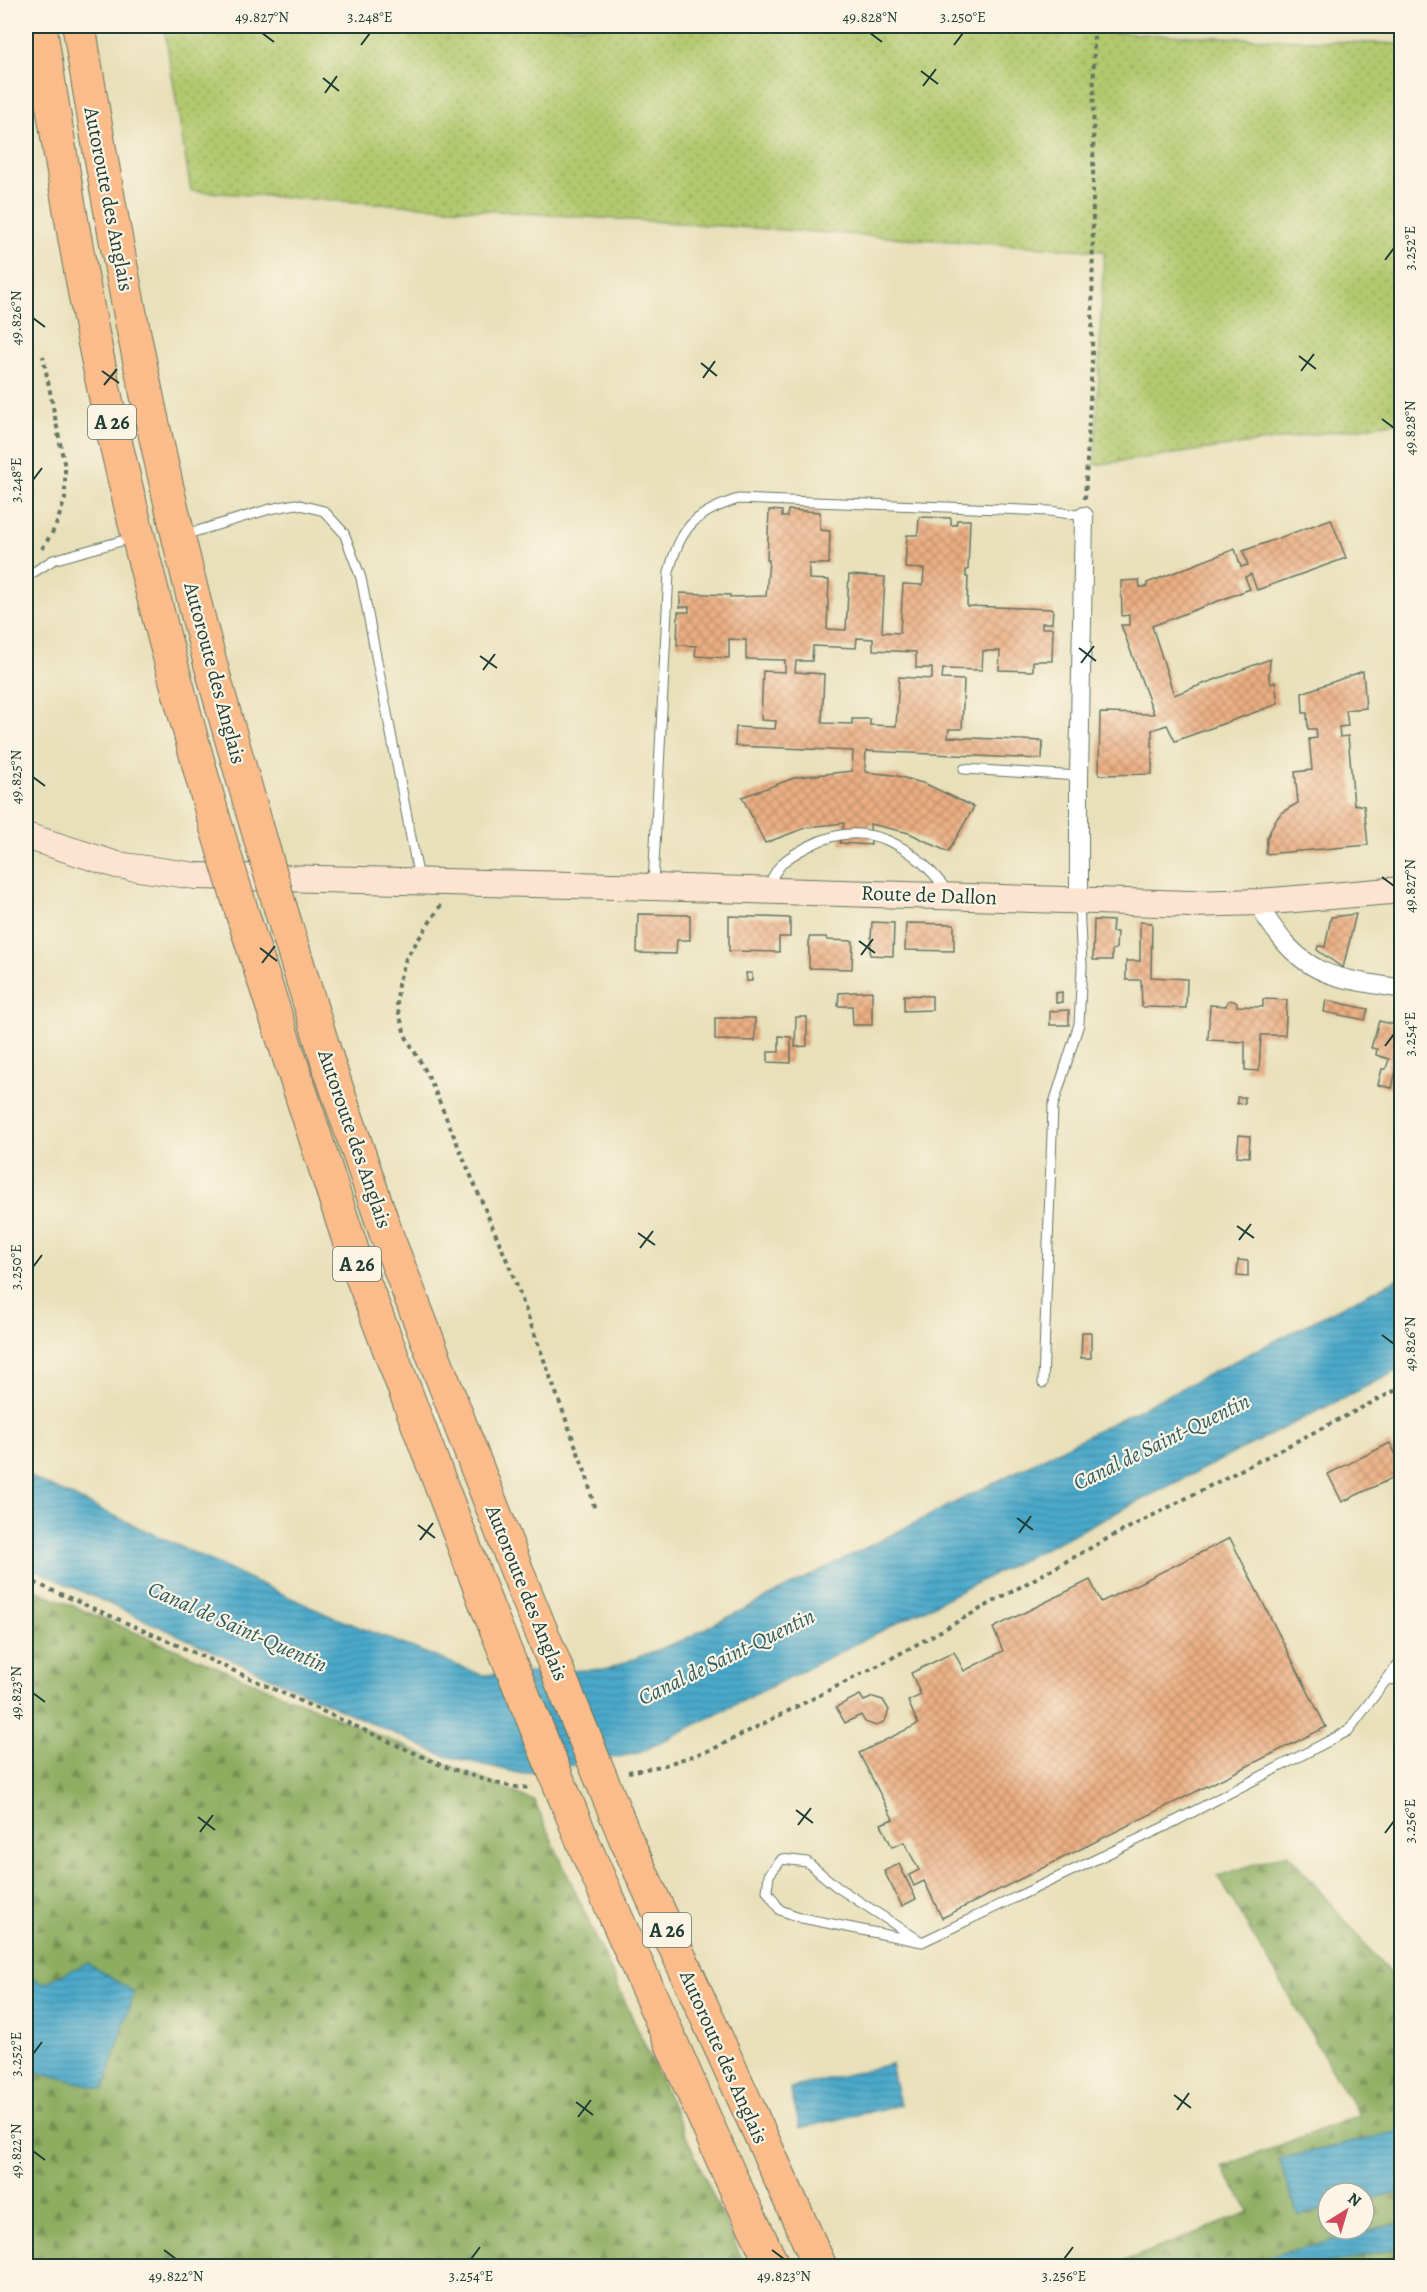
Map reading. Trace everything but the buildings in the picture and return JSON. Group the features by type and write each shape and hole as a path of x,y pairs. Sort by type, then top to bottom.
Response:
{"highway":[{"name":"Autoroute des Anglais","path":"40,26 60,159 113,430 173,672 244,919 354,1256 486,1604 586,1849 730,2176 773,2266"},
{"name":"Autoroute des Anglais","path":"79,26 99,150 149,409 210,661 280,910 329,1066 387,1236 524,1589 625,1837 820,2266"}],"street":[{"path":"1079,900 1084,516"},
{"name":"Route de Dallon","path":"26,836 117,865 196,876 652,886 1190,904 1260,902 1401,890"},
{"path":"1260,902 1263,913 1285,943 1311,966 1337,978 1401,989"}],"lane":[{"path":"652,886 669,572 683,531 697,518 717,506 738,499 1050,511 1084,516"},
{"path":"180,536 270,509 296,504 324,511 344,533 361,578 420,881"},
{"path":"26,577 53,560 139,536"},
{"path":"964,769 1079,776"},
{"path":"766,890 775,870 790,856 817,842 846,833 879,836 906,849 934,872 951,896"},
{"path":"1043,1383 1053,1106 1079,1024 1082,968 1079,900"},
{"path":"922,1942 837,1887 807,1862 782,1859 769,1875 767,1891 780,1910 802,1918 922,1942 1166,1826 1348,1731 1401,1659"},
{"path":"1386,1680 1401,1679"}],"path":[{"path":"1084,516 1092,361 1094,26"},
{"path":"37,556 55,528 65,499 65,468 43,356"},
{"path":"457,883 406,958 398,984 397,1006 405,1035 428,1075 511,1270 588,1477 595,1511"},
{"path":"628,1772 662,1766 713,1749 884,1663 1103,1541 1401,1387"},
{"path":"26,1580 177,1645 443,1766 495,1782 525,1788 536,1786"}],"green space":[{"path":"164,26 1065,26 1066,30 1093,32 1401,44 1401,422 1095,465 1104,251 191,191"},
{"path":"26,1586 534,1801 745,2266 26,2266"},
{"path":"1288,1853 1401,1987 1401,2266 1112,2266 1250,2212 1222,2167 1359,2115 1218,1876"}],"water":[{"name":"Canal de Saint-Quentin","path":"1401,1277 1401,1369 639,1753 523,1774 442,1755 26,1566 26,1475 328,1615 482,1675 608,1669 685,1639"},
{"path":"87,1963 134,1992 104,2089 26,2069 26,1975 44,1983"},
{"path":"891,2064 900,2105 800,2128 790,2088"},
{"path":"1401,2131 1401,2192 1376,2197 1376,2181 1316,2181 1316,2211 1298,2215 1279,2159"},
{"path":"1401,2223 1401,2248 1319,2266 1231,2266 1330,2241 1376,2241 1376,2229"}]}
